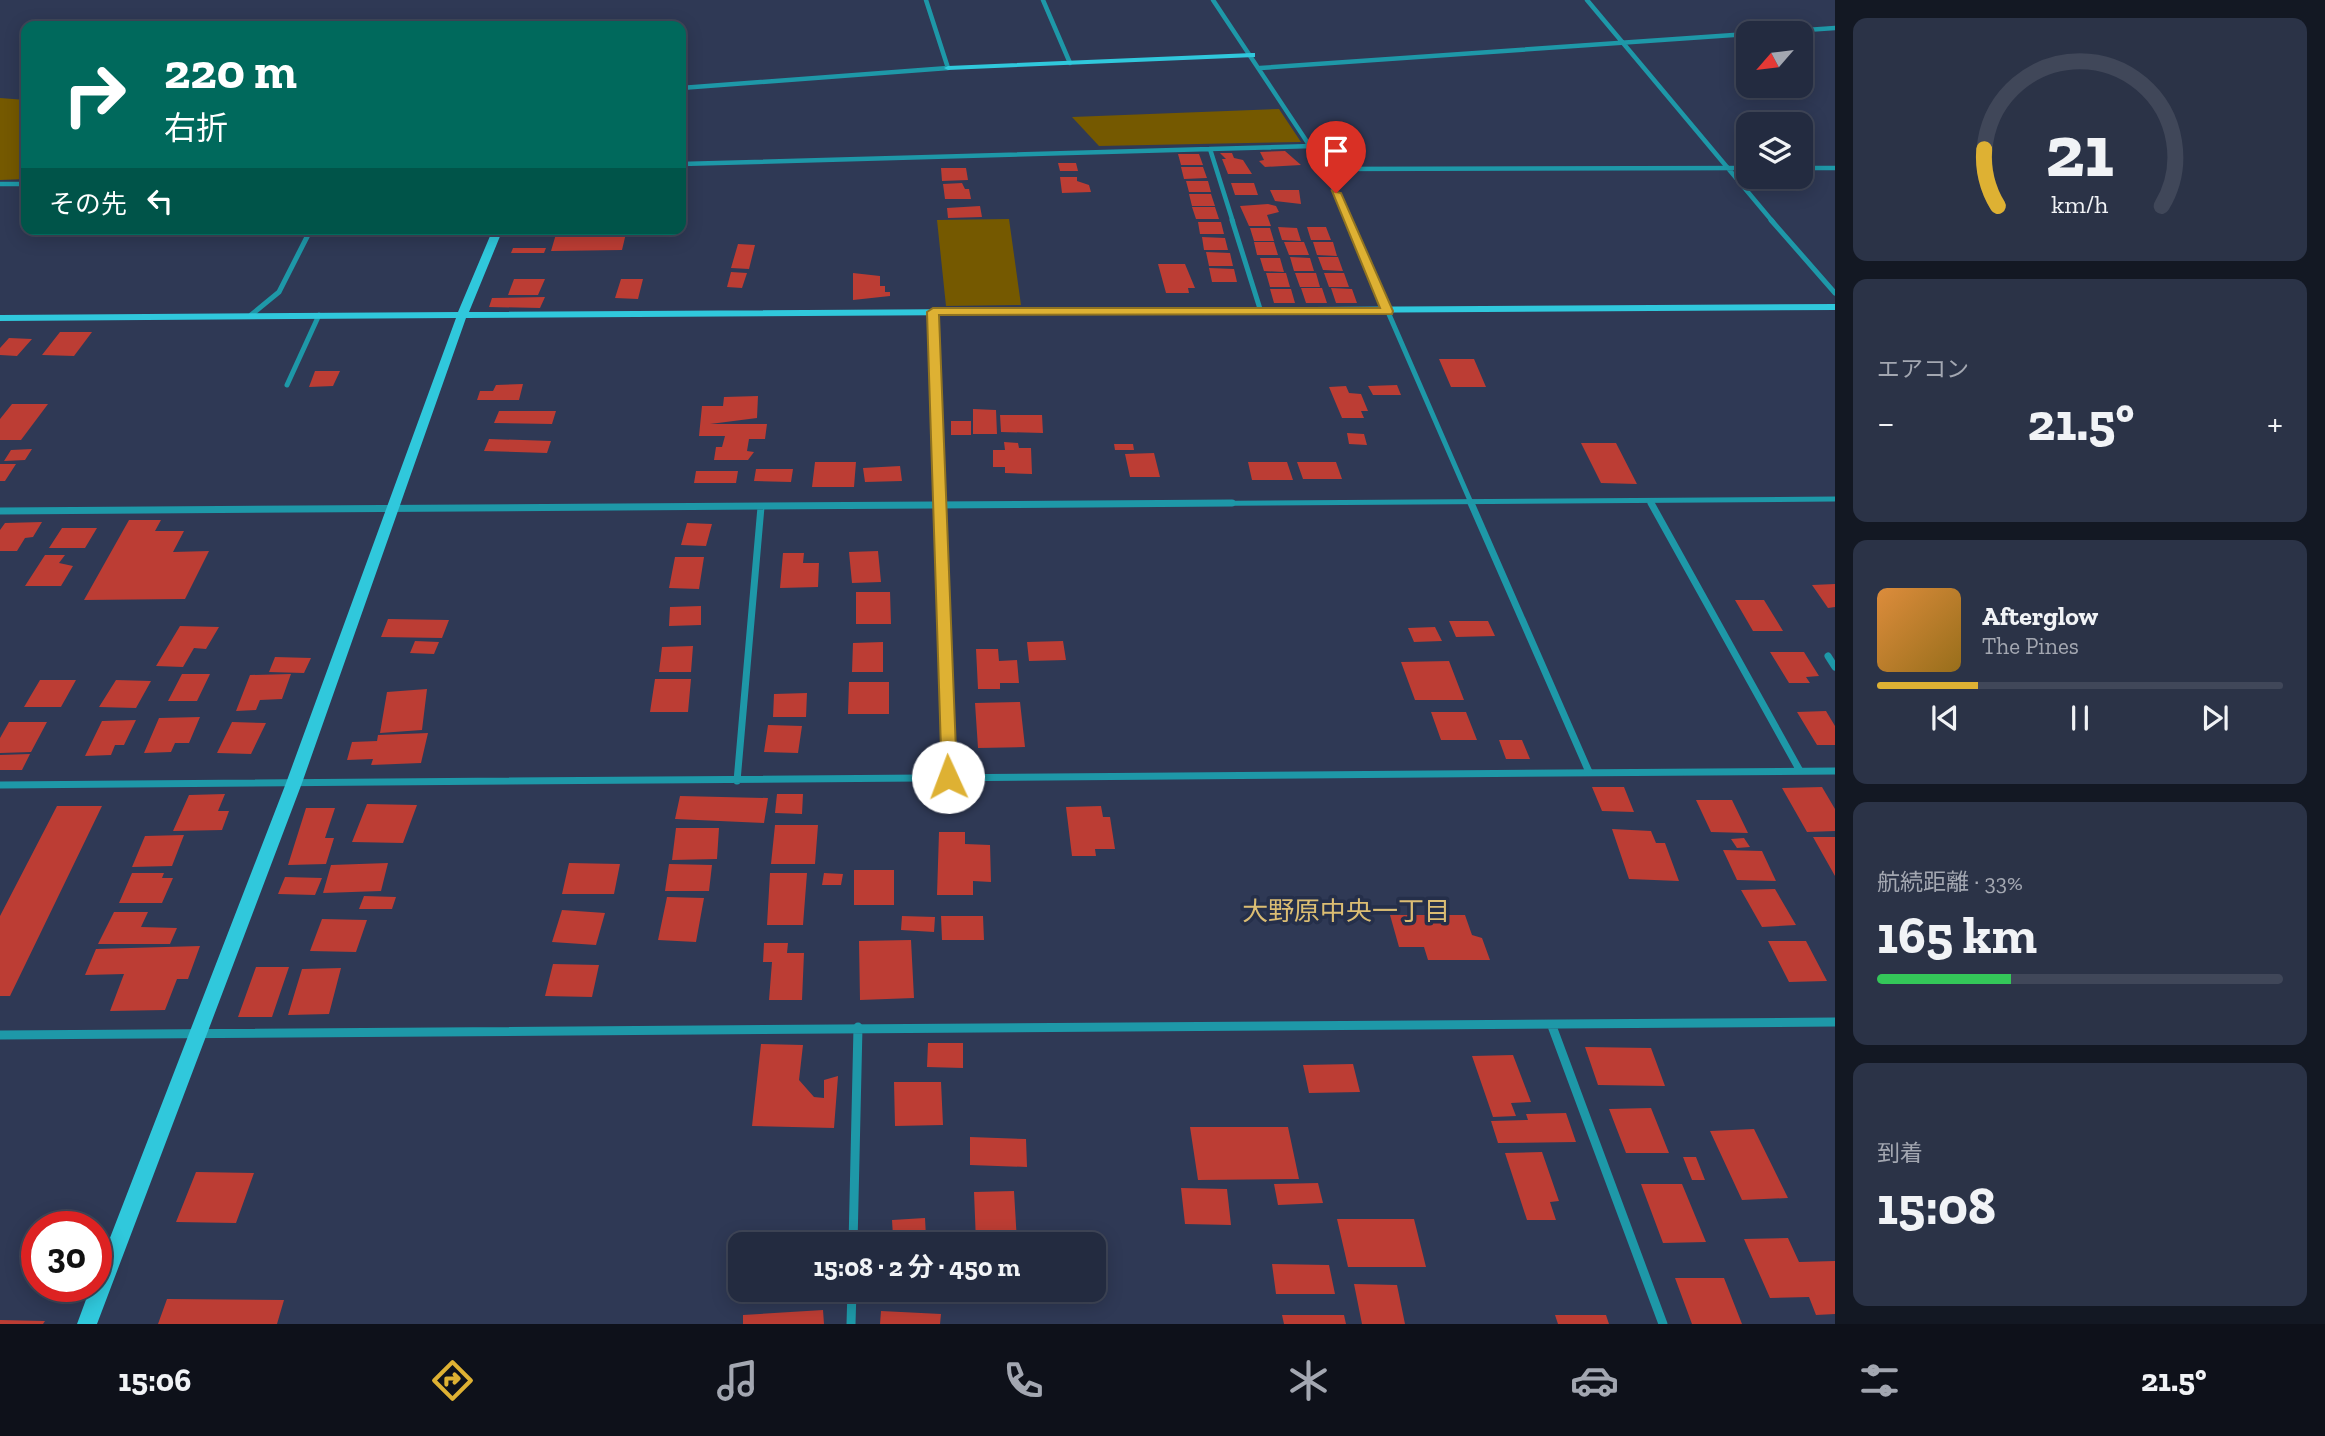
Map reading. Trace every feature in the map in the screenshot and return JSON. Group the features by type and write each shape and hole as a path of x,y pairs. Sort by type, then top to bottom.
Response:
{"street":[{"path":"926,0 948,68"},
{"path":"1043,0 1070,63"},
{"path":"1213,0 1261,68 1325,169 1589,772"},
{"path":"1587,0 1725,168 1835,293"},
{"path":"1813,30 1835,28"},
{"path":"1261,68 1736,35"},
{"path":"686,88 948,68 1252,55"},
{"path":"686,164 1312,146"},
{"path":"1210,149 1261,312"},
{"path":"1813,168 1835,167"},
{"path":"1325,169 1736,168"},
{"path":"0,184 21,184"},
{"path":"251,315 279,292 308,235"},
{"path":"87,1324 294,783 463,313 496,235"},
{"path":"1,319 463,313 1261,312 1835,307"},
{"path":"933,312 948,777"},
{"path":"287,385 319,315"},
{"path":"0,511 1835,499"},
{"path":"1650,501 1800,771"},
{"path":"737,781 761,507"},
{"path":"1828,656 1835,667"},
{"path":"0,785 1835,771"},
{"path":"0,1035 1835,1022"},
{"path":"1552,1026 1663,1324"},
{"path":"853,1232 858,1027"},
{"path":"851,1324 852,1302"}],"shaded area":[{"path":"0,98 21,100 21,179 0,180"},
{"path":"1279,109 1301,142 1099,146 1072,117"},
{"path":"1009,219 1021,305 946,306 937,220"}],"building":[{"path":"1285,151 1301,165 1265,167 1259,161 1264,160 1260,152"},
{"path":"1220,153 1232,153 1234,158 1243,160 1252,174 1228,174 1222,159 1226,159"},
{"path":"1178,154 1199,154 1203,165 1181,165"},
{"path":"1058,163 1076,163 1078,171 1060,171"},
{"path":"1181,167 1203,167 1207,178 1184,179"},
{"path":"941,168 966,168 968,180 942,181"},
{"path":"1060,177 1077,177 1077,181 1089,185 1091,192 1062,193"},
{"path":"1186,181 1208,181 1211,192 1189,192"},
{"path":"962,183 965,189 969,189 971,199 945,199 943,184"},
{"path":"1231,183 1254,183 1258,195 1235,195"},
{"path":"1270,190 1299,190 1301,204 1275,201"},
{"path":"1189,194 1211,194 1215,206 1192,206"},
{"path":"980,206 982,217 948,218 947,208"},
{"path":"1240,206 1276,206 1279,212 1267,215 1271,226 1249,226"},
{"path":"1192,207 1215,207 1219,219 1196,219"},
{"path":"1198,222 1221,222 1224,234 1200,234"},
{"path":"1278,227 1297,228 1301,241 1282,240"},
{"path":"1307,227 1326,227 1331,240 1311,240"},
{"path":"1250,228 1270,228 1274,241 1254,241"},
{"path":"556,235 626,235 622,250 551,251"},
{"path":"1202,237 1225,238 1228,250 1204,250"},
{"path":"1254,242 1274,242 1278,255 1257,255"},
{"path":"1284,242 1304,242 1309,255 1289,255"},
{"path":"1313,242 1333,242 1337,256 1317,255"},
{"path":"738,244 755,245 749,269 731,268"},
{"path":"513,248 546,248 544,253 511,253"},
{"path":"1206,252 1230,253 1233,266 1209,266"},
{"path":"1290,257 1310,258 1314,271 1294,271"},
{"path":"1318,257 1338,257 1343,271 1323,270"},
{"path":"1260,258 1280,258 1284,272 1264,271"},
{"path":"1158,264 1185,264 1195,288 1188,288 1189,293 1166,293"},
{"path":"1209,268 1234,269 1237,282 1212,282"},
{"path":"731,272 747,273 742,288 727,287"},
{"path":"853,273 880,276 880,286 885,286 885,292 890,292 890,296 853,300"},
{"path":"1266,273 1286,273 1290,287 1270,287"},
{"path":"1295,273 1316,273 1320,287 1300,287"},
{"path":"1324,273 1344,273 1349,287 1329,287"},
{"path":"514,279 545,279 538,295 508,295"},
{"path":"621,279 643,279 638,299 615,298"},
{"path":"1301,288 1322,288 1327,303 1306,303"},
{"path":"1331,288 1352,289 1357,303 1336,303"},
{"path":"1270,289 1291,289 1295,303 1274,303"},
{"path":"545,297 540,308 489,307 492,298"},
{"path":"60,332 92,332 74,356 42,355"},
{"path":"9,338 32,339 17,356 0,355 0,348"},
{"path":"1439,359 1474,359 1486,387 1451,387"},
{"path":"315,371 340,371 333,386 309,387"},
{"path":"523,384 519,400 477,400 480,391 493,391 496,385"},
{"path":"1397,385 1401,395 1373,395 1368,386"},
{"path":"1346,386 1349,393 1361,394 1368,411 1361,411 1364,418 1342,418 1329,387"},
{"path":"758,396 757,418 710,424 767,424 765,439 749,439 747,451 754,452 748,460 714,460 716,447 722,447 725,436 699,436 702,406 723,406 724,397"},
{"path":"12,404 48,404 21,440 0,440 0,419"},
{"path":"973,409 996,410 997,434 973,434"},
{"path":"499,411 556,411 552,424 494,423"},
{"path":"1000,415 1042,415 1043,433 1001,432"},
{"path":"951,421 971,421 971,435 951,435"},
{"path":"1347,433 1364,434 1367,445 1349,444"},
{"path":"489,439 551,441 547,453 484,451"},
{"path":"1004,442 1018,443 1019,448 1031,448 1032,474 1005,473 1005,467 993,467 993,450 1005,450"},
{"path":"1581,443 1616,443 1637,484 1601,483"},
{"path":"1114,444 1133,444 1134,450 1115,450"},
{"path":"32,449 25,460 4,461 11,450"},
{"path":"1154,453 1160,477 1130,477 1125,454"},
{"path":"815,462 856,462 854,487 812,487"},
{"path":"1248,462 1287,462 1293,480 1252,480"},
{"path":"1297,462 1336,462 1342,479 1303,479"},
{"path":"0,464 16,464 5,481 0,481"},
{"path":"900,466 902,481 865,482 863,468"},
{"path":"756,469 793,469 791,482 754,481"},
{"path":"696,471 738,471 736,483 694,483"},
{"path":"129,520 161,520 155,531 184,531 173,552 209,551 185,599 84,600"},
{"path":"42,522 33,537 25,538 17,551 0,551 0,530 5,523"},
{"path":"687,523 712,524 706,546 681,545"},
{"path":"62,528 97,528 85,548 49,548"},
{"path":"878,551 881,582 852,583 849,552"},
{"path":"783,553 804,553 803,563 819,563 818,587 780,588"},
{"path":"45,555 65,555 59,563 73,566 61,586 25,586"},
{"path":"675,557 704,557 699,589 669,588"},
{"path":"1835,584 1835,607 1828,608 1812,585"},
{"path":"856,592 890,592 891,624 856,624"},
{"path":"1735,600 1764,600 1783,631 1753,631"},
{"path":"701,606 701,625 669,626 670,607"},
{"path":"388,619 449,620 442,638 381,637"},
{"path":"1449,621 1488,621 1495,636 1456,637"},
{"path":"180,626 219,627 206,649 194,648 183,667 156,666"},
{"path":"1435,627 1442,641 1414,642 1408,628"},
{"path":"415,641 439,642 434,654 410,653"},
{"path":"1063,641 1066,660 1029,661 1027,642"},
{"path":"883,642 883,672 852,672 853,643"},
{"path":"693,646 691,672 659,672 662,647"},
{"path":"976,649 998,649 999,661 1017,660 1019,683 1000,683 1000,689 978,689"},
{"path":"1770,652 1804,652 1819,676 1806,677 1810,683 1789,683"},
{"path":"275,657 311,658 304,673 269,672"},
{"path":"1449,661 1464,700 1415,700 1401,662"},
{"path":"182,674 210,674 197,701 168,701"},
{"path":"291,674 282,699 260,700 256,710 236,711 250,675"},
{"path":"655,679 691,679 688,712 650,712"},
{"path":"40,680 76,680 61,707 24,707"},
{"path":"116,680 151,681 136,708 99,707"},
{"path":"849,682 889,682 889,714 848,714"},
{"path":"427,689 422,730 380,733 387,692"},
{"path":"807,693 806,717 773,717 774,694"},
{"path":"1020,702 1025,747 978,748 975,703"},
{"path":"1826,711 1835,726 1835,745 1817,745 1797,712"},
{"path":"1431,712 1466,712 1477,740 1441,740"},
{"path":"200,717 189,743 175,743 171,752 144,753 159,718"},
{"path":"136,720 124,745 115,745 111,755 85,756 102,721"},
{"path":"9,722 47,722 31,752 0,753 0,738"},
{"path":"232,722 266,723 251,754 217,753"},
{"path":"768,725 802,726 798,753 764,752"},
{"path":"428,733 421,763 371,765 373,759 347,760 352,742 377,741 378,735"},
{"path":"1499,740 1522,740 1530,759 1506,759"},
{"path":"30,754 22,770 0,770 0,755"},
{"path":"1592,787 1624,787 1634,812 1602,811"},
{"path":"1822,787 1835,809 1835,831 1807,832 1782,788"},
{"path":"225,794 218,811 229,811 222,830 173,831 189,795"},
{"path":"777,794 803,794 802,814 775,813"},
{"path":"680,796 768,798 764,823 675,819"},
{"path":"1696,800 1732,800 1748,833 1711,832"},
{"path":"367,804 417,805 403,843 352,842"},
{"path":"57,806 102,806 10,996 0,996 0,916"},
{"path":"1101,806 1103,817 1110,817 1115,849 1095,849 1096,856 1072,856 1066,807"},
{"path":"306,808 335,808 325,838 334,838 326,864 288,865"},
{"path":"775,825 818,825 815,864 771,864"},
{"path":"676,828 719,828 717,859 672,860"},
{"path":"1612,829 1651,831 1656,843 1665,843 1679,881 1629,879"},
{"path":"939,832 965,832 965,844 990,845 991,882 973,881 973,895 937,895"},
{"path":"184,835 172,866 132,867 145,836"},
{"path":"1813,837 1835,837 1835,876"},
{"path":"1744,838 1750,847 1737,848 1731,839"},
{"path":"1723,850 1762,851 1776,881 1737,880"},
{"path":"388,863 381,891 323,893 331,865"},
{"path":"569,863 620,864 614,894 562,894"},
{"path":"669,864 712,865 709,891 665,891"},
{"path":"854,870 894,870 894,905 854,905"},
{"path":"132,873 164,873 162,878 173,878 162,903 119,903"},
{"path":"770,873 807,873 803,925 767,925"},
{"path":"824,873 843,874 841,885 822,885"},
{"path":"285,877 322,878 315,895 278,894"},
{"path":"1775,889 1796,925 1762,927 1741,890"},
{"path":"364,896 396,897 392,909 359,909"},
{"path":"667,897 704,898 696,942 658,940"},
{"path":"562,910 605,913 596,945 552,942"},
{"path":"114,912 148,912 141,927 177,928 170,944 98,944"},
{"path":"1390,915 1465,915 1472,935 1482,938 1490,960 1428,960 1424,947 1399,947"},
{"path":"902,916 935,917 934,932 901,930"},
{"path":"941,916 983,916 984,940 942,940"},
{"path":"322,919 367,920 356,952 310,951"},
{"path":"911,940 914,998 860,1000 859,941"},
{"path":"1768,941 1806,941 1827,981 1789,982"},
{"path":"764,943 788,943 787,953 804,953 802,1000 769,1000 772,962 763,962"},
{"path":"200,946 188,979 177,979 165,1010 110,1011 124,974 85,975 96,949"},
{"path":"553,964 599,965 592,997 545,996"},
{"path":"256,967 289,967 272,1017 238,1017"},
{"path":"341,968 329,1014 288,1015 302,969"},
{"path":"928,1043 963,1043 963,1068 927,1067"},
{"path":"761,1044 803,1045 799,1080 814,1097 824,1098 824,1080 838,1076 834,1128 752,1126"},
{"path":"1585,1047 1651,1048 1665,1086 1598,1085"},
{"path":"1513,1055 1531,1102 1511,1103 1516,1116 1493,1117 1472,1056"},
{"path":"1353,1064 1360,1092 1309,1093 1303,1065"},
{"path":"894,1082 941,1082 943,1125 895,1126"},
{"path":"1651,1108 1669,1153 1626,1153 1609,1109"},
{"path":"1566,1113 1576,1142 1498,1143 1491,1121 1528,1120 1526,1114"},
{"path":"1190,1127 1288,1127 1299,1179 1198,1180"},
{"path":"1754,1129 1788,1198 1742,1200 1710,1131"},
{"path":"970,1137 1026,1139 1027,1167 970,1165"},
{"path":"1542,1152 1559,1201 1550,1202 1556,1220 1527,1220 1505,1153"},
{"path":"1683,1157 1696,1157 1705,1180 1692,1180"},
{"path":"196,1172 254,1173 236,1223 176,1222"},
{"path":"1318,1183 1323,1203 1278,1205 1274,1184"},
{"path":"1641,1184 1682,1184 1706,1242 1663,1243"},
{"path":"1181,1188 1227,1189 1231,1225 1185,1224"},
{"path":"1014,1191 1016,1232 976,1232 974,1192"},
{"path":"925,1218 926,1232 893,1232 892,1220"},
{"path":"1337,1219 1414,1219 1426,1267 1348,1267"},
{"path":"1788,1238 1799,1262 1835,1261 1835,1314 1816,1315 1809,1297 1770,1298 1744,1239"},
{"path":"1272,1264 1329,1265 1335,1294 1276,1294"},
{"path":"1675,1278 1724,1278 1742,1324 1692,1324"},
{"path":"1354,1284 1397,1285 1405,1324 1362,1324"},
{"path":"167,1299 284,1300 277,1324 158,1324"},
{"path":"823,1310 824,1324 743,1324 743,1315"},
{"path":"881,1311 941,1314 940,1324 880,1324"},
{"path":"1282,1315 1344,1315 1346,1324 1284,1324"},
{"path":"1555,1315 1606,1315 1609,1324 1558,1324"},
{"path":"0,1320 45,1321 43,1324 0,1324"}],"district":[{"name":"大野原中央一丁目","path":"1346,911"}],"route":[{"path":"948,777 933,312 1387,311 1336,193"}]}
